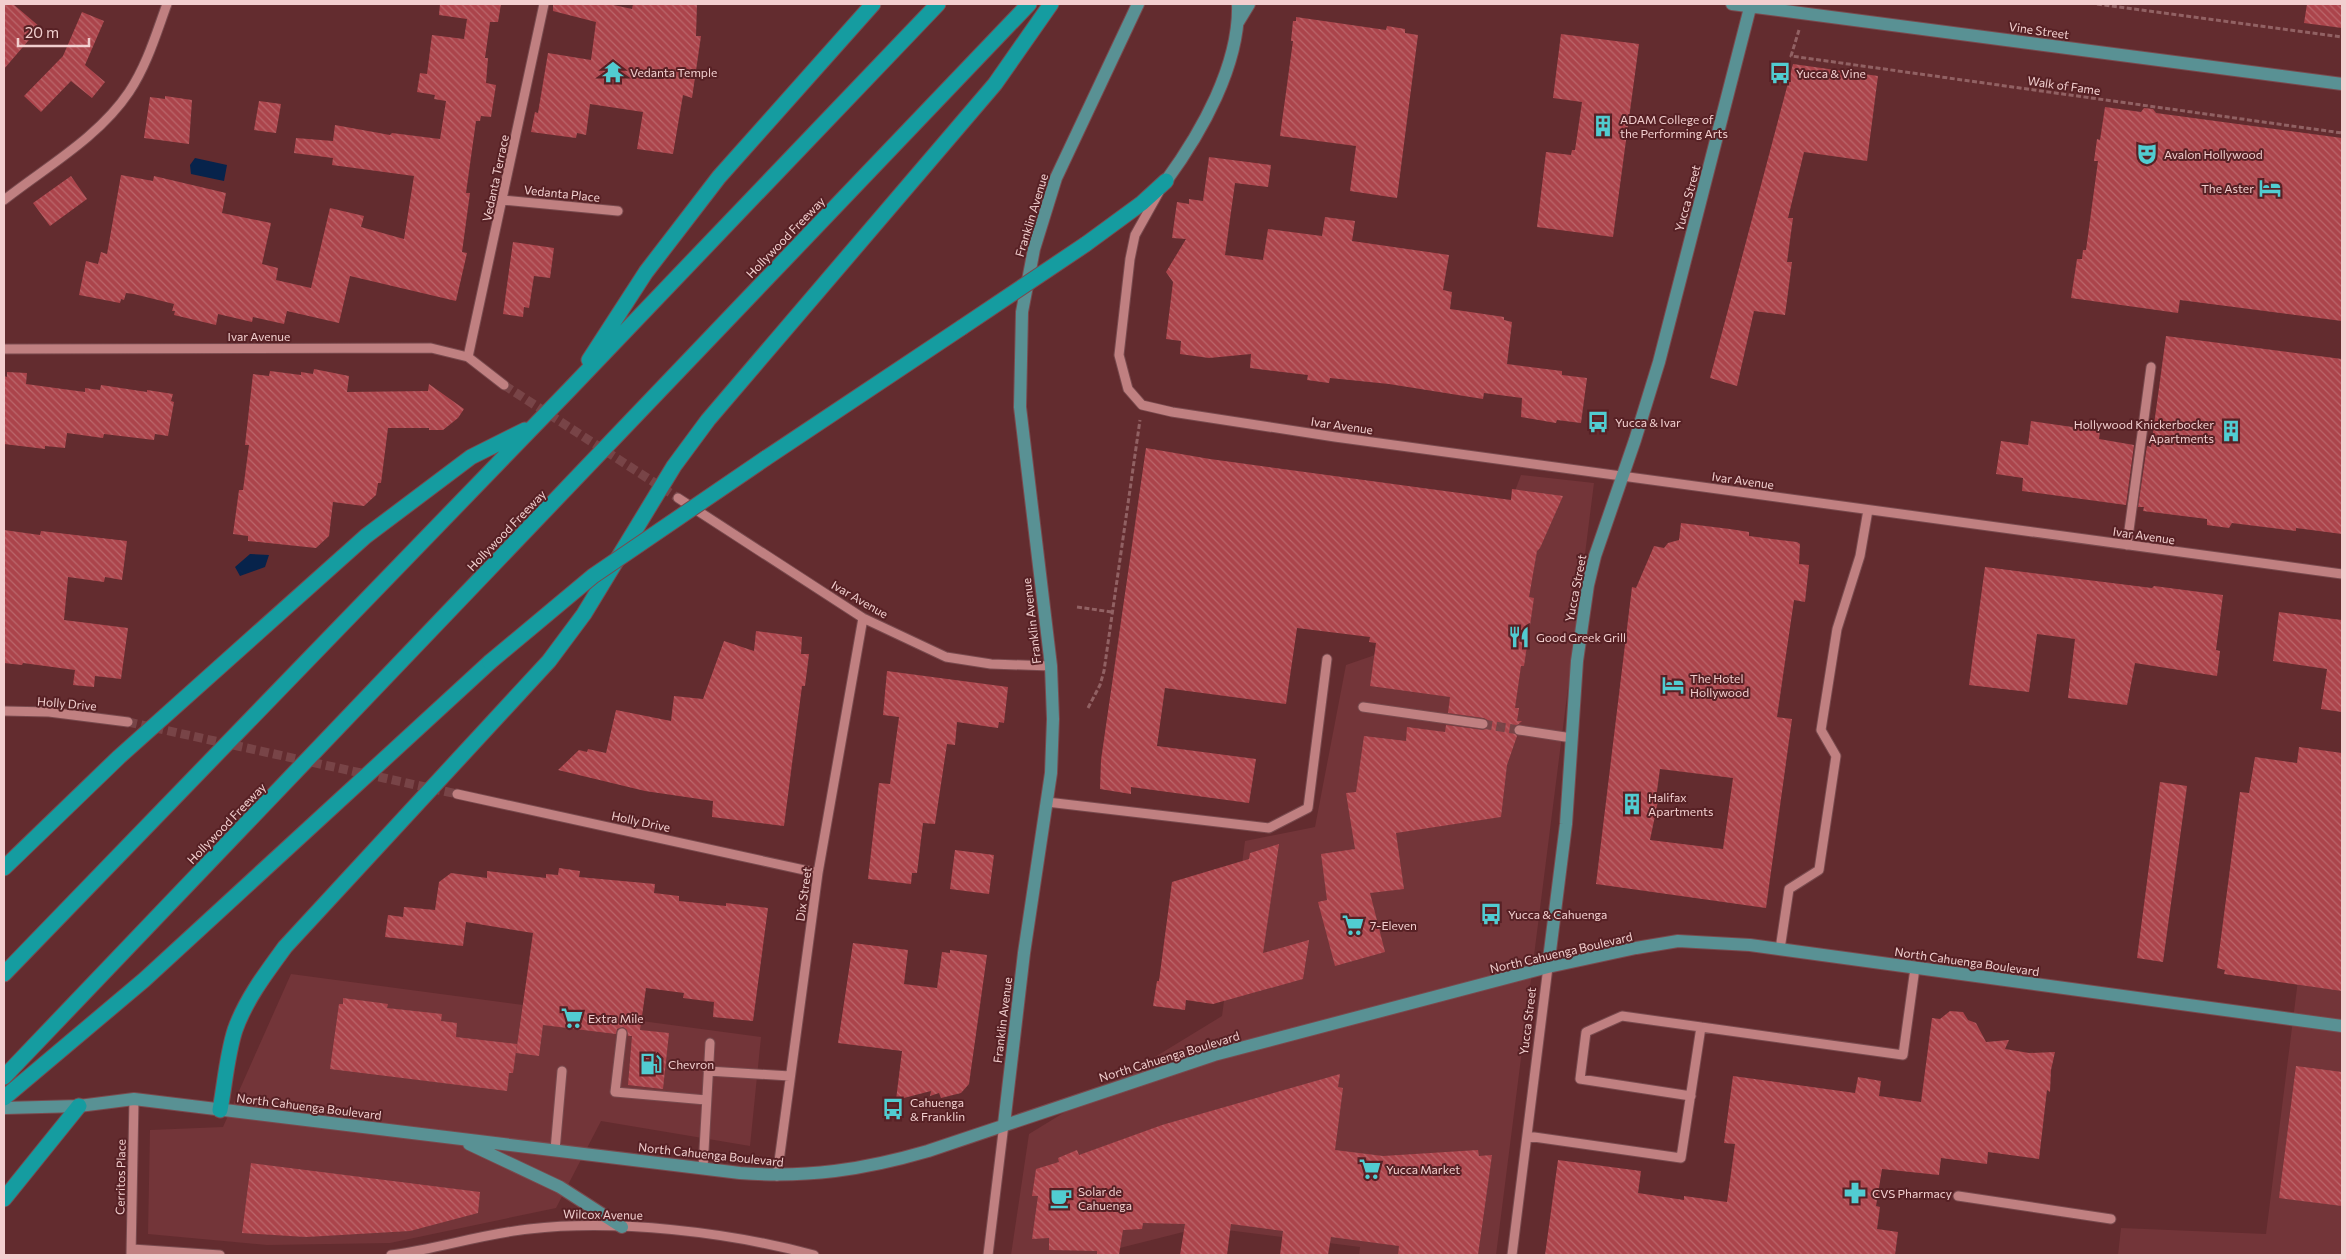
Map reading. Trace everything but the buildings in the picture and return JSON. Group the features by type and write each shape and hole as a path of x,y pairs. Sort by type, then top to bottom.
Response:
{"highway":[{"path":"569,390 646,272 681,224 719,177 873,4"},
{"path":"4,974 569,390 938,4"},
{"name":"Hollywood Freeway","path":"4,1077 1029,4"},
{"path":"220,1110 235,1030 245,1006 285,947 549,661 584,614 674,466 708,420 795,315 982,99 1051,4"},
{"path":"4,1098 144,980 490,662 593,576 1086,244 1129,213 1166,181"},
{"path":"4,868 119,757 366,536 472,457 535,425"},
{"path":"4,1199 79,1106"}],"main road":[{"name":"Franklin Avenue","path":"1004,1124 1024,954 1051,773 1053,719 1051,666 1020,407 1022,312 1034,249 1056,178 1138,4"},
{"path":"1238,4 1238,22"},
{"path":"1166,181 1190,148 1214,103 1238,22 1248,4"},
{"name":"Vine Street","path":"1732,4 2342,84"},
{"name":"Yucca Street","path":"1548,967 1566,824 1577,661 1587,592 1595,556 1659,362 1751,5"},
{"name":"North Cahuenga Boulevard","path":"4,1108 79,1106 134,1099 703,1168 777,1176 806,1175 866,1167 921,1153 1214,1055 1548,967 1678,941 1750,945 2342,1026"},
{"path":"455,1138 560,1187 622,1226"}],"street":[{"path":"4,200 96,130 128,93 146,62 167,4"},
{"name":"Vedanta Terrace","path":"468,357 544,4"},
{"path":"1142,405 1128,389 1119,355 1130,259 1135,235 1166,181"},
{"name":"Vedanta Place","path":"503,200 618,211"},
{"name":"Ivar Avenue","path":"4,349 431,348 468,357 504,385"},
{"path":"2127,545 2151,366"},
{"name":"Ivar Avenue","path":"1142,405 1172,412 1326,436 2342,574"},
{"name":"Ivar Avenue","path":"678,498 863,618 946,657 991,664 1051,666"},
{"path":"1780,949 1789,889 1819,870 1836,756 1821,730 1837,629 1860,556 1868,510"},
{"name":"Dix Street","path":"777,1176 818,873 863,618"},
{"path":"1046,802 1269,828 1308,808 1327,658"},
{"path":"1363,707 1483,724"},
{"name":"Holly Drive","path":"4,712 49,712 128,722"},
{"path":"1519,730 1572,738"},
{"name":"Holly Drive","path":"457,794 818,873"},
{"name":"Yucca Street","path":"1512,1255 1548,967"},
{"path":"1690,1096 1580,1079 1586,1032 1622,1016 1903,1055 1915,968"},
{"path":"1527,1136 1681,1158 1701,1028"},
{"path":"622,1034 615,1092 706,1100"},
{"path":"703,1168 710,1043"},
{"path":"555,1150 562,1071"},
{"path":"708,1071 790,1076"},
{"name":"Cerritos Place","path":"132,1252 134,1099"},
{"name":"Franklin Avenue","path":"988,1255 1004,1124"},
{"path":"1958,1196 2111,1219"},
{"name":"Wilcox Avenue","path":"391,1255 526,1229 557,1226 622,1226 664,1229 768,1244 814,1255"},
{"path":"132,1252 220,1255"}],"path":[{"path":"2097,4 2342,37"},
{"name":"Walk of Fame","path":"1792,49 1790,56 2342,132"},
{"path":"1088,708 1100,685 1104,671 1142,405"},
{"path":"1077,607 1112,612"}],"shaded area":[{"path":"1521,475 1594,483 1496,1255 1359,1255 1360,1247 1203,1227 1092,1255 1011,1255 1029,1134 1222,1016 1245,841 1315,827 1346,665 1465,624"},
{"path":"2315,845 2342,849 2342,1255 2118,1255 2121,1228 2266,1234"},
{"path":"291,974 761,1037 750,1146 601,1121 556,1208 390,1243 267,1245 148,1234 150,1130 223,1127"}],"water":[{"path":"195,158 227,165 224,181 191,174 190,165"},
{"path":"250,554 269,555 265,567 240,576 235,567"}],"tunnel":[{"path":"504,385 678,498"},
{"path":"128,722 457,794"},
{"path":"1483,724 1519,730"}],"place":[{"name":"Vedanta Temple","path":"613,72"},
{"name":"Yucca & Vine","path":"1780,73"},
{"name":"ADAM College of the Performing Arts","path":"1603,126"},
{"name":"Avalon Hollywood","path":"2147,154"},
{"name":"The Aster","path":"2270,188"},
{"name":"Yucca & Ivar","path":"1598,422"},
{"name":"Hollywood Knickerbocker Apartments","path":"2231,431"},
{"name":"Good Greek Grill","path":"1519,637"},
{"name":"The Hotel Hollywood","path":"1673,685"},
{"name":"Halifax Apartments","path":"1632,804"},
{"name":"Yucca & Cahuenga","path":"1491,914"},
{"name":"7-Eleven","path":"1353,925"},
{"name":"Extra Mile","path":"572,1018"},
{"name":"Chevron","path":"651,1064"},
{"name":"Cahuenga & Franklin","path":"893,1109"},
{"name":"Yucca Market","path":"1370,1169"},
{"name":"CVS Pharmacy","path":"1855,1193"},
{"name":"Solar de Cahuenga","path":"1061,1198"}]}
